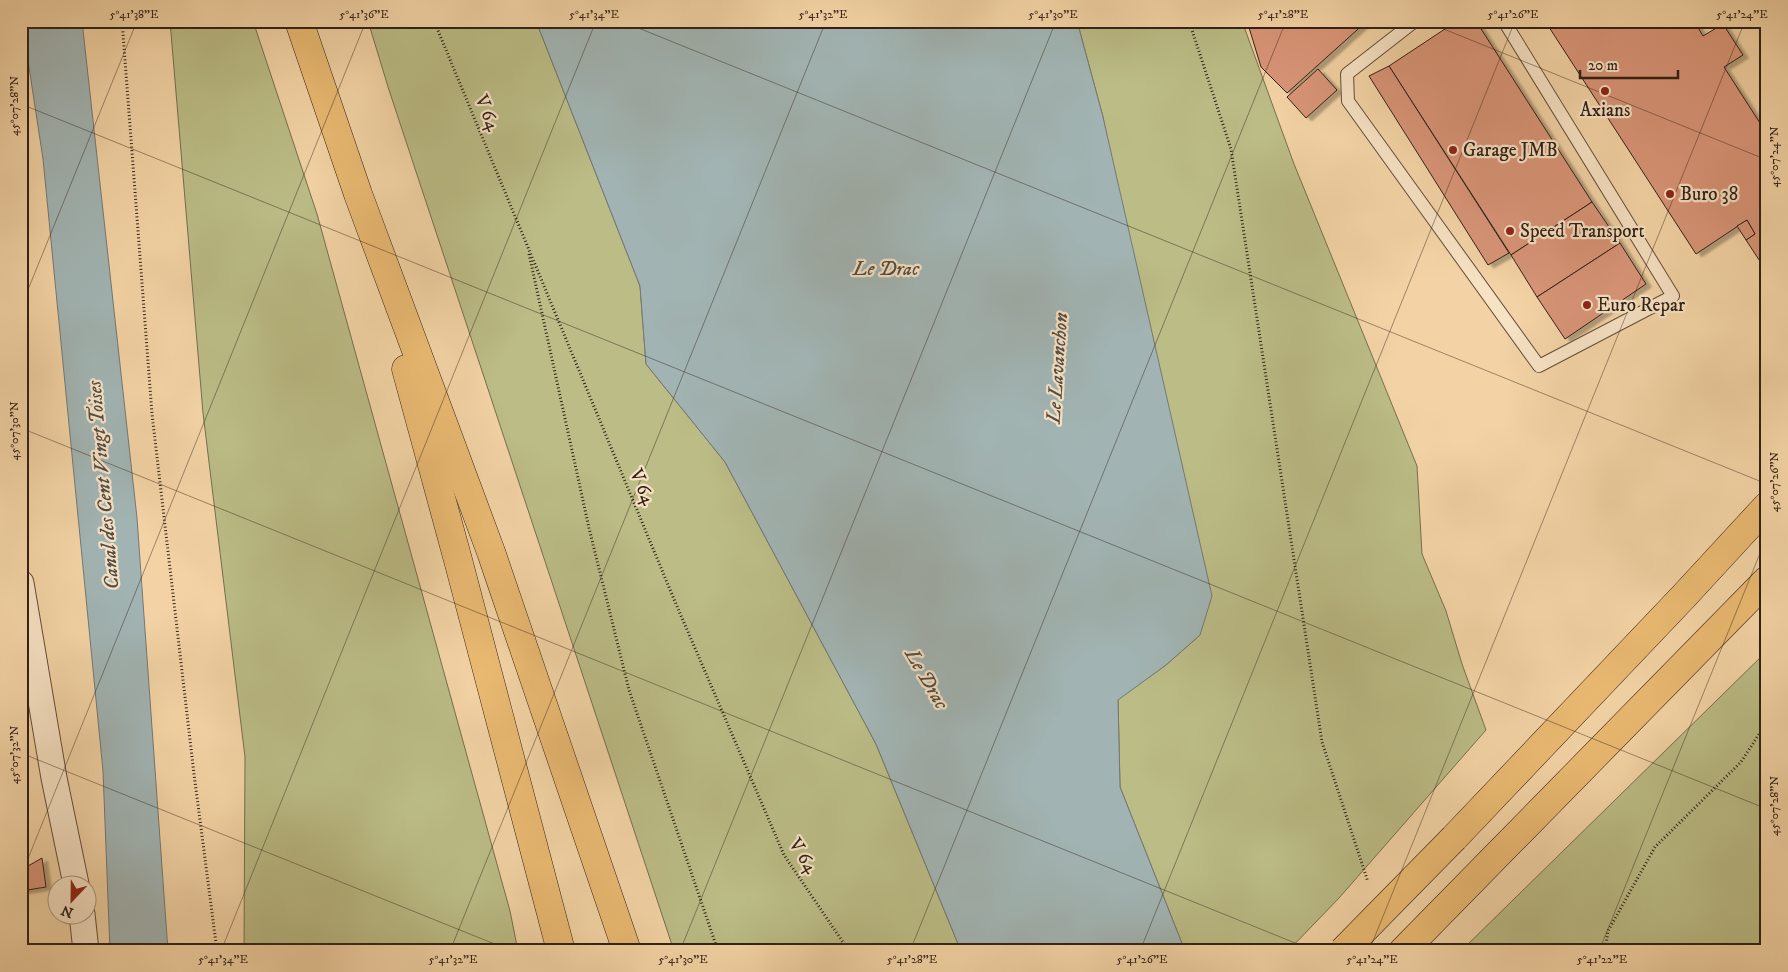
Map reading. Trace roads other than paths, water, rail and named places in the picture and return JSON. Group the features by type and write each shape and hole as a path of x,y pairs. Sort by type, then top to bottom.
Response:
{"highway":[{"path":"299,21 358,194 491,552 627,951"},
{"path":"358,194 458,560 561,951"},
{"path":"1343,951 1454,838 1677,604 1767,506"},
{"path":"1403,951 1767,580"}],"street":[{"path":"21,583 54,778 74,874"},
{"path":"83,924 86,951"}],"lane":[{"path":"1415,21 1347,74 1348,101 1539,366 1673,296 1504,21"}],"water":[{"name":"Canal des Cent Vingt Toises","path":"22,21 82,21 137,518 168,951 110,951 103,771 43,159"},
{"name":"Le Drac","path":"536,21 1077,21 1103,117 1212,596 1200,635 1166,665 1118,700 1120,787 1185,951 961,951 876,744 725,462 646,364 640,286"}],"place":[{"name":"Axians","path":"1605,91"},
{"name":"Garage JMB","path":"1453,150"},
{"name":"Buro 38","path":"1670,194"},
{"name":"Speed Transport","path":"1510,231"},
{"name":"Euro Repar","path":"1587,305"}],"water label":[{"name":"Le Lavanchon","path":"1058,368"}]}
